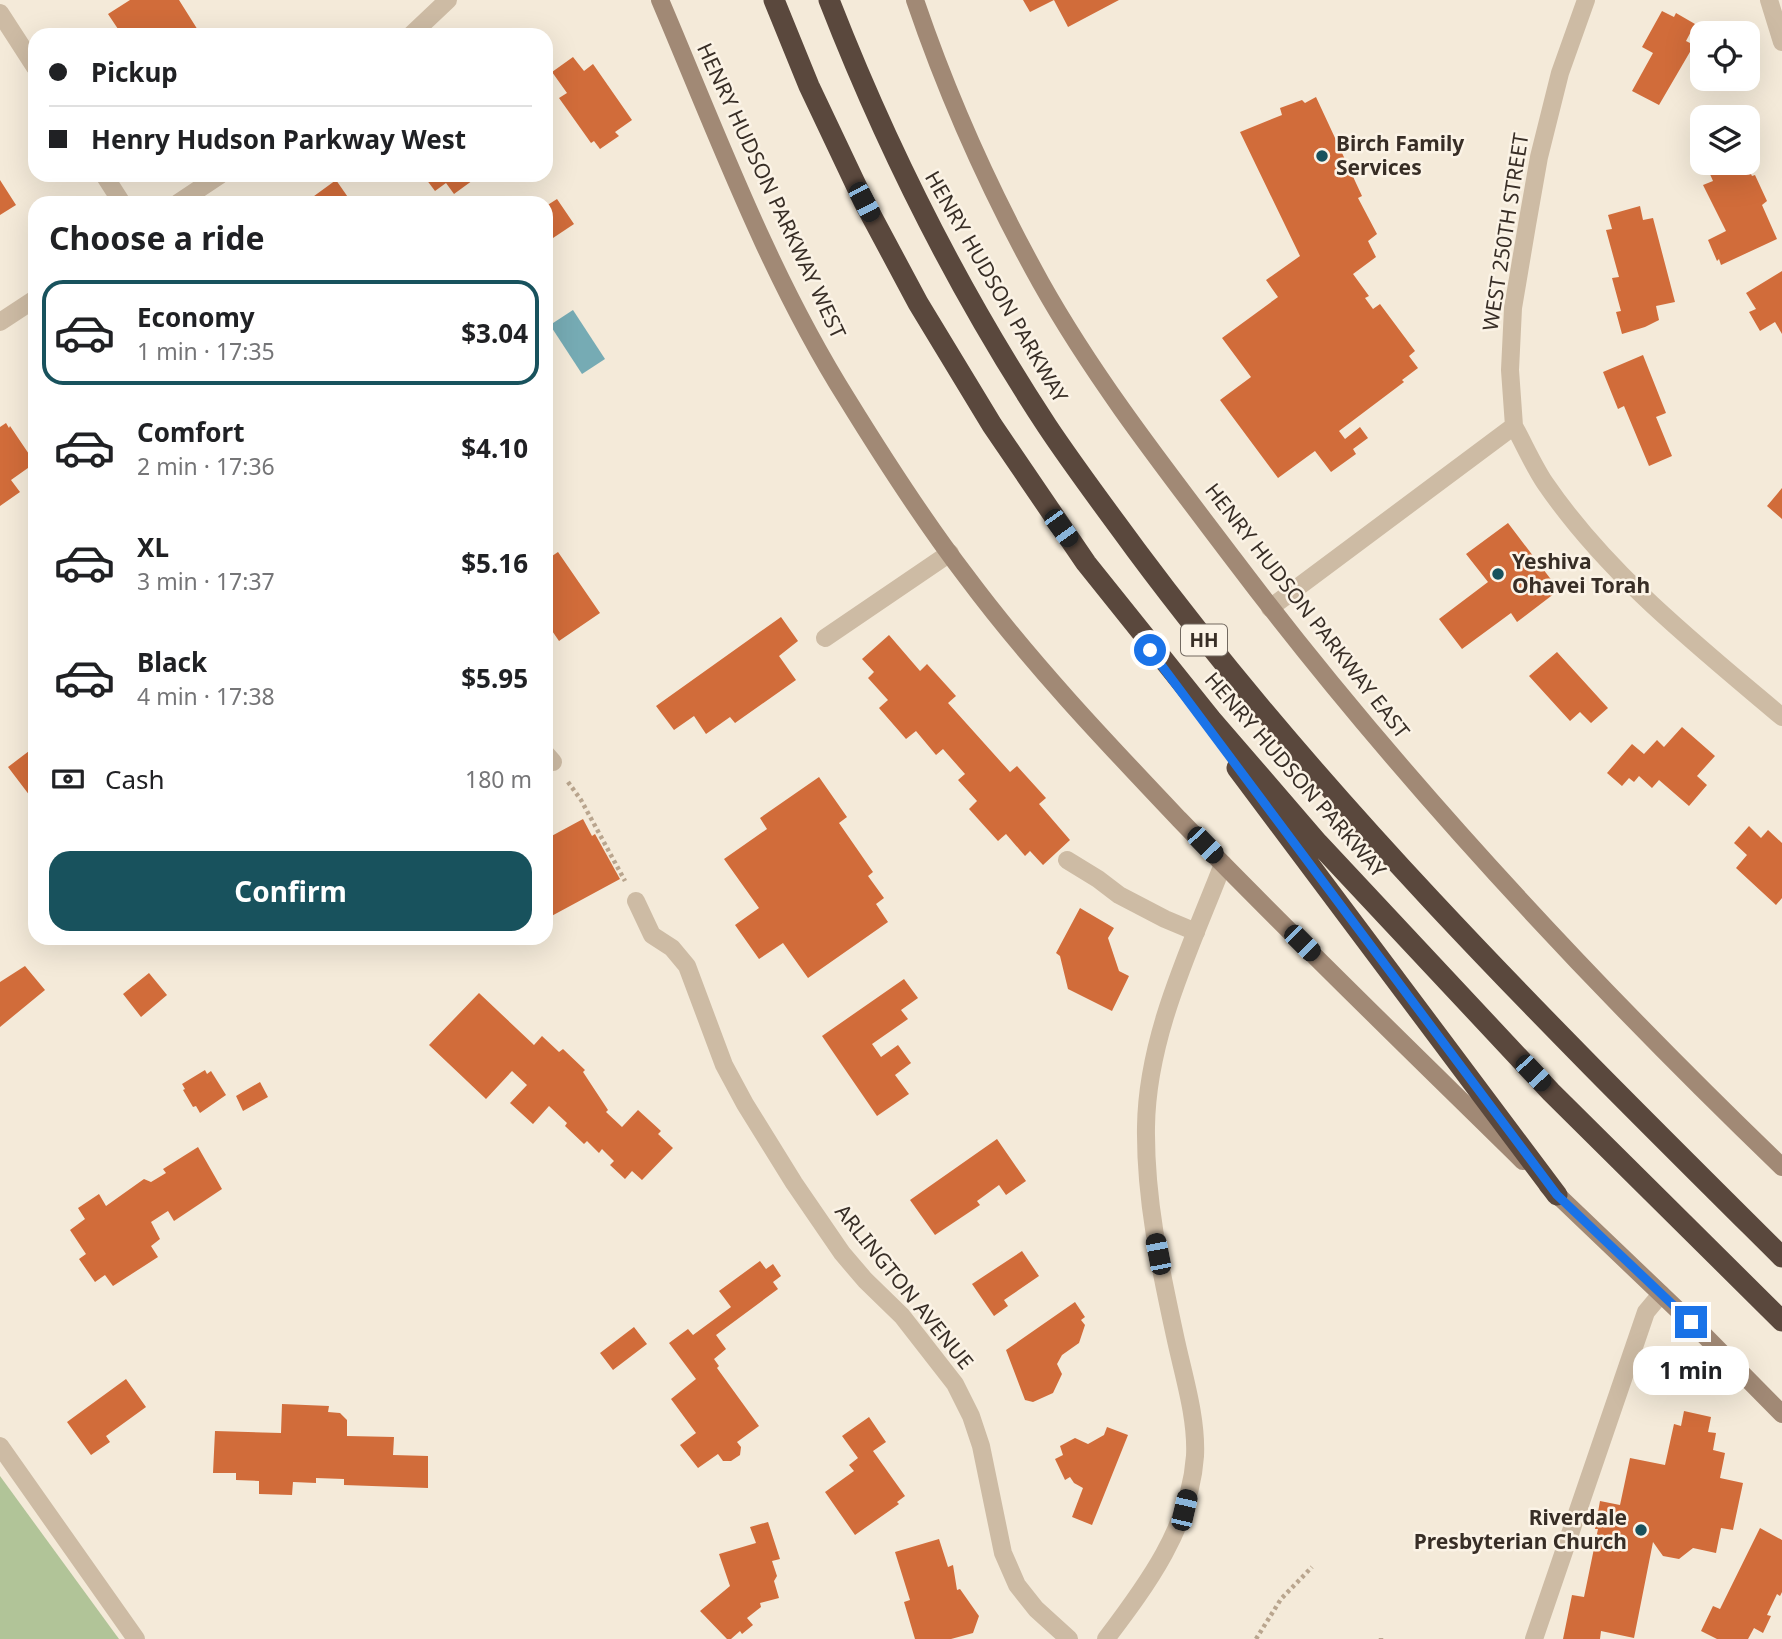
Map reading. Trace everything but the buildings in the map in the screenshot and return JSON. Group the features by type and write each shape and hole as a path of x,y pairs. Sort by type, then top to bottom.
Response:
{"highway":[{"name":"HENRY HUDSON PARKWAY","path":"774,0 814,98 864,202 918,303 992,425 1086,564 1212,719 1318,843 1551,1092 1782,1321"},
{"name":"HENRY HUDSON PARKWAY","path":"829,0 853,62 902,171 953,267 1048,427 1156,577 1249,696 1341,803 1447,919 1782,1257"},
{"path":"1086,564 1557,1195"},
{"path":"1710,1185 1782,1245"}],"main road":[{"name":"HENRY HUDSON PARKWAY WEST","path":"660,0 744,197 815,344 846,398 950,553 988,604 1062,692 1223,864 1782,1415"},
{"name":"HENRY HUDSON PARKWAY EAST","path":"915,0 961,121 1042,284 1103,382 1270,608 1370,730 1550,933 1649,1038 1782,1167"}],"street":[{"path":"418,28 448,0"},
{"name":"WEST 250TH STREET","path":"1514,426 1510,370 1513,320 1525,237 1539,157 1557,85 1586,0"},
{"path":"1769,0 1782,42"},
{"path":"0,13 28,56"},
{"path":"188,196 210,182"},
{"path":"0,322 28,304"},
{"path":"1270,608 1514,426 1544,482 1587,536 1639,593 1782,717"},
{"path":"825,638 950,553"},
{"path":"1067,860 1119,895 1164,919 1196,932"},
{"path":"1106,1639 1152,1576 1171,1542 1184,1510 1195,1456 1187,1391 1150,1213 1146,1124 1150,1081 1174,992 1223,864"},
{"name":"ARLINGTON AVENUE","path":"636,901 652,935 672,948 687,966 724,1065 745,1104 800,1191 842,1253 902,1316 956,1384 981,1446 1003,1553 1017,1586 1036,1609 1069,1639"},
{"path":"1534,1639 1646,1312 1661,1294"},
{"path":"0,1446 136,1639"}],"path":[{"path":"553,762 581,800 636,901"},
{"path":"1256,1639 1281,1599 1312,1567"}],"green space":[{"path":"0,1476 119,1639 0,1639"}],"water":[{"path":"573,310 605,359 582,374 553,330 553,323"}],"place":[{"name":"Birch Family Services","path":"1322,156"},
{"name":"Yeshiva Ohavei Torah","path":"1498,574"},
{"name":"Riverdale Presbyterian Church","path":"1641,1530"}],"route":[{"path":"1150,650 1557,1195 1691,1322"}]}
